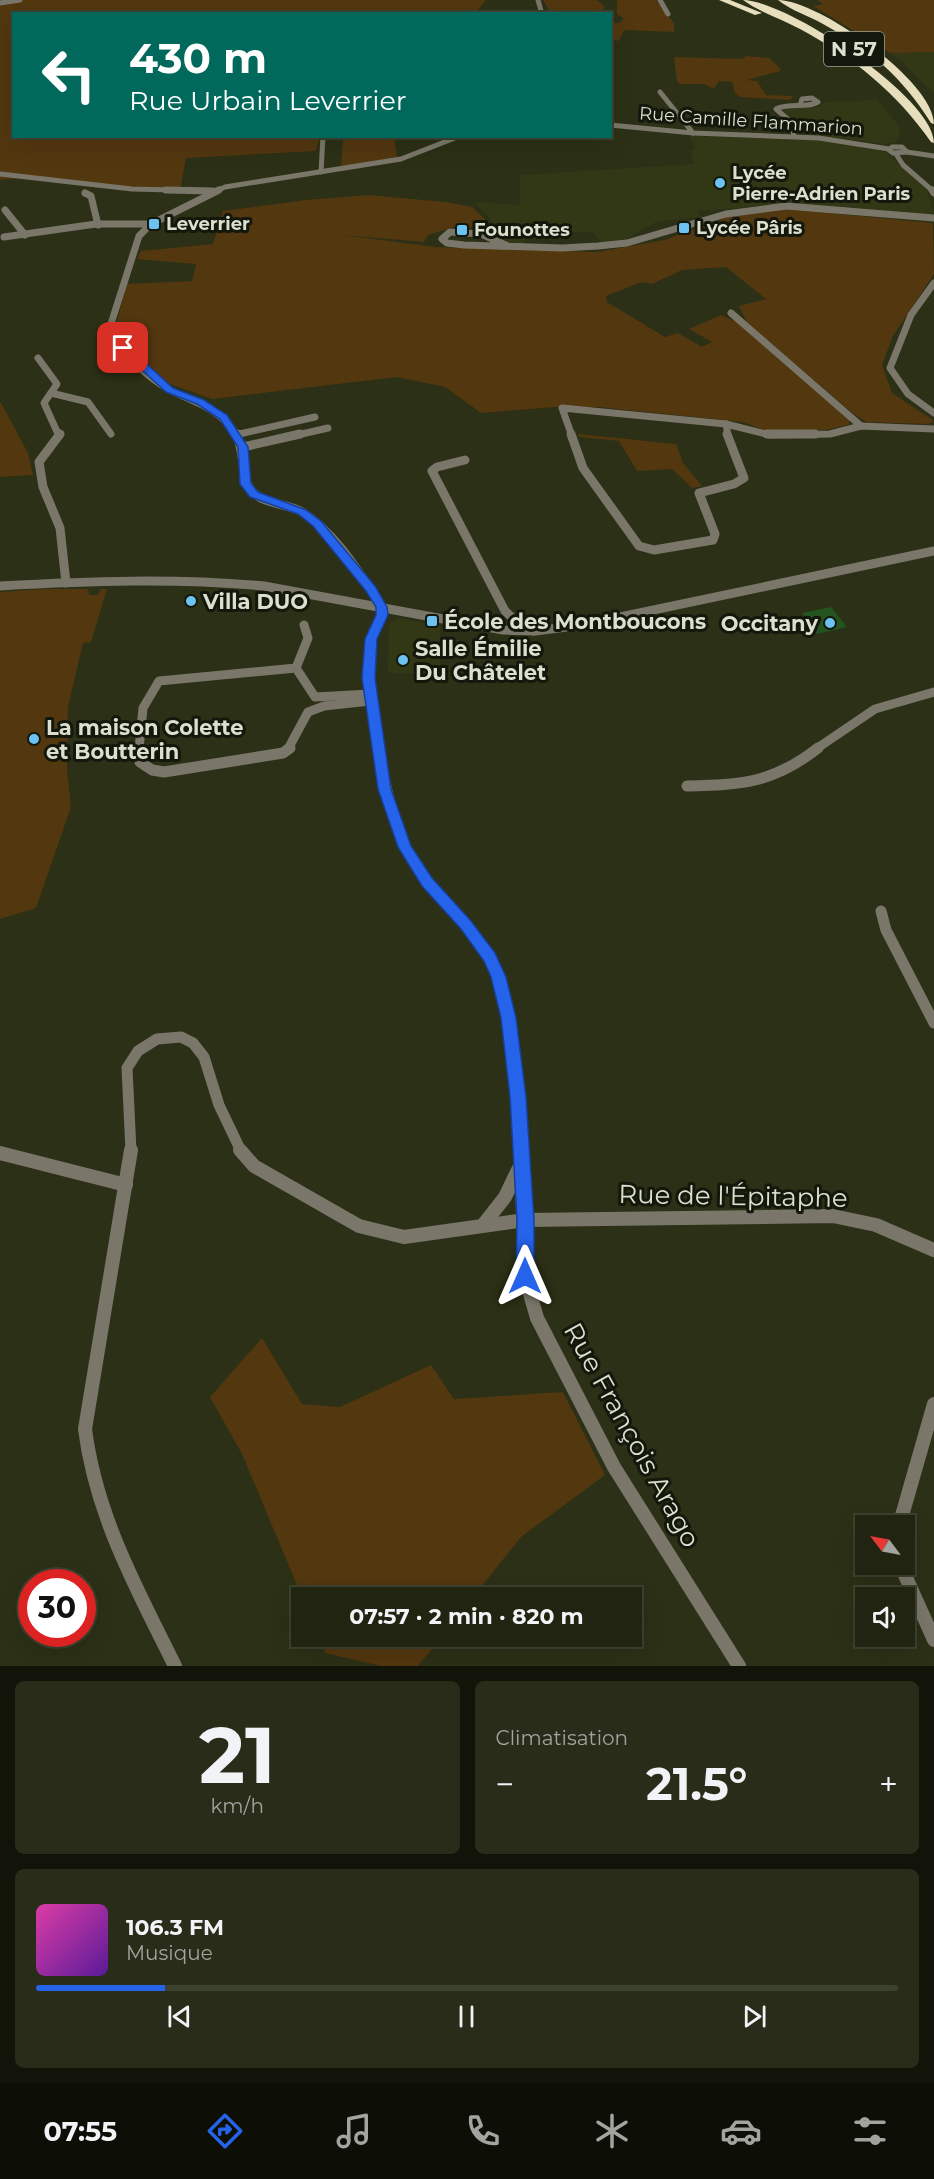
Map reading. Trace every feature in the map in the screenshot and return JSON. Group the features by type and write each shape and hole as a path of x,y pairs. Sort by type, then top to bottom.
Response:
{"highway":[{"path":"723,0 817,40 893,88"},
{"name":"N 57","path":"747,0 829,41 893,88 934,140"},
{"name":"N 57","path":"759,0 813,25 862,55 902,86 934,121"},
{"path":"782,0 839,30 881,59 926,103 934,121"}],"street":[{"path":"0,3 20,0"},
{"path":"660,0 668,14"},
{"path":"660,92 693,133"},
{"path":"794,136 791,122 776,109 784,104 801,102"},
{"name":"Rue Camille Flammarion","path":"612,125 693,133 794,136 848,141 889,149 899,147 907,152 931,156"},
{"path":"321,172 323,138"},
{"path":"382,607 371,589 317,523 302,512 254,495 246,484 243,447 215,410 164,386 114,339 110,327 139,236 151,224 216,191 240,183 401,159 451,138"},
{"path":"889,149 934,193"},
{"path":"896,154 907,152"},
{"path":"0,174 132,189 216,191"},
{"path":"85,193 91,196 98,225"},
{"path":"508,246 474,232 450,232 442,239 450,244 562,248 627,243 693,222 771,207 858,210 934,218"},
{"path":"5,210 24,235"},
{"path":"4,237 98,225 151,224"},
{"path":"934,283 911,315 890,368 897,384 934,413"},
{"path":"731,313 861,426"},
{"path":"38,358 44,362 57,384 44,403 60,434 39,462 42,487 60,528 66,583"},
{"path":"51,393 88,402 111,434"},
{"path":"726,424 728,439 744,477 733,485 716,486 699,493 715,534 713,540 654,550 639,546 583,468 562,408 592,409 726,424 770,435 830,434 861,426 934,429"},
{"path":"235,435 315,417"},
{"path":"243,447 328,428"},
{"path":"465,460 437,466 432,471 505,611 517,622 537,633"},
{"path":"0,586 66,583 228,582 264,586 503,630 537,633 934,551"},
{"name":"Rue François Arago","path":"382,607 382,615 371,639 370,698 385,789 405,847 427,882 481,942 499,977 508,1018 518,1097 520,1166 525,1220 525,1276 537,1318 615,1467 739,1666"},
{"path":"296,668 308,638 304,625"},
{"path":"296,668 304,675 308,689 315,697 370,698 312,709 303,718 295,742 283,753 164,772 152,770 140,762 137,737 151,690 159,681 296,668"},
{"path":"687,786 766,779 782,772 858,718 878,707 908,697 934,692"},
{"path":"880,911 886,930 934,1023"},
{"name":"Rue de l'Épitaphe","path":"175,1666 102,1516 86,1447 85,1429 131,1150 127,1068 138,1051 157,1039 181,1036 193,1043 204,1057 219,1105 242,1153 254,1166 359,1226 404,1237 525,1220 832,1216 876,1226 934,1250"},
{"path":"0,1153 126,1185"},
{"path":"483,1225 505,1197 520,1166"},
{"path":"902,1515 934,1404"},
{"path":"905,1575 934,1640"}],"shaded area":[{"path":"0,0 486,0 477,12 12,12 12,138 320,138 316,151 186,158 180,191 94,187 26,177 0,180"},
{"path":"543,0 597,0 605,7 601,12 549,10"},
{"path":"617,0 656,0 674,23 674,32 624,30 619,41 612,39 612,23 619,23 624,19 617,14"},
{"path":"817,0 934,0 934,52 890,53 813,6 823,4"},
{"path":"914,50 934,52 934,93 890,53"},
{"path":"746,56 769,58 780,68 780,71 747,80 757,81 766,95 793,96 790,100 740,97 735,93 732,82 719,81 714,89 704,84 679,84 677,81 674,57 742,59"},
{"path":"877,100 898,125 900,134 895,142 884,144 803,133 796,121 782,111 785,108 817,107 825,102"},
{"name":"Lycée Pierre-Adrien Paris","path":"689,136 816,140 856,144 885,152 927,190 934,213 926,215 857,208 769,205 698,211 701,217 656,222 625,240 602,243 592,232 525,232 524,244 511,243 492,234 490,218 476,205 476,202 520,205 520,175 694,164 691,151 695,148"},
{"path":"343,138 394,138 397,157 341,168"},
{"path":"368,195 446,202 472,207 485,219 485,228 454,227 428,235 424,242 343,235 435,247 598,252 664,240 730,216 785,209 933,223 934,274 893,336 882,365 892,393 934,421 928,424 867,422 855,415 747,323 739,306 766,299 726,267 682,270 652,284 642,282 606,296 607,302 665,337 678,333 702,347 712,342 689,329 721,315 741,324 849,417 849,425 825,430 766,431 743,422 598,407 555,407 481,413 445,387 397,377 212,399 167,383 119,338 116,325 127,284 192,281 196,264 137,259 141,251 213,244 223,211 306,200"},
{"path":"0,401 28,453 33,475 0,477"},
{"path":"578,434 676,444 683,463 702,486 692,488 672,469 637,471 619,441 579,437"},
{"name":"La maison Colette et Boutterin","path":"88,589 89,595 98,595 101,589 107,589 91,642 83,643 68,707 67,770 71,807 36,908 0,919 0,592"},
{"path":"395,619 440,626 440,673 388,673 389,625"},
{"path":"262,1338 302,1404 340,1407 431,1365 454,1399 563,1392 605,1475 521,1537 481,1587 298,1587 242,1454 210,1397"},
{"path":"323,1647 434,1647 418,1666 381,1666 325,1653"}],"building":[{"name":"Occitany","path":"831,607 847,627 817,634 802,613"}],"place":[{"name":"Lycée Pierre-Adrien Paris","path":"720,183"},
{"name":"Leverrier","path":"154,224"},
{"name":"Lycée Pâris","path":"684,228"},
{"name":"Founottes","path":"462,230"},
{"name":"Villa DUO","path":"191,601"},
{"name":"École des Montboucons","path":"432,621"},
{"name":"Occitany","path":"830,623"},
{"name":"Salle Émilie Du Châtelet","path":"403,660"},
{"name":"La maison Colette et Boutterin","path":"34,739"}],"route":[{"path":"123,348 157,381 170,390 200,402 224,417 243,447 246,484 254,495 302,512 317,523 371,589 382,607 382,615 371,639 369,678 374,730 385,789 405,847 427,882 481,942 490,957 499,977 508,1018 518,1097 520,1166 525,1220 525,1276"}]}
